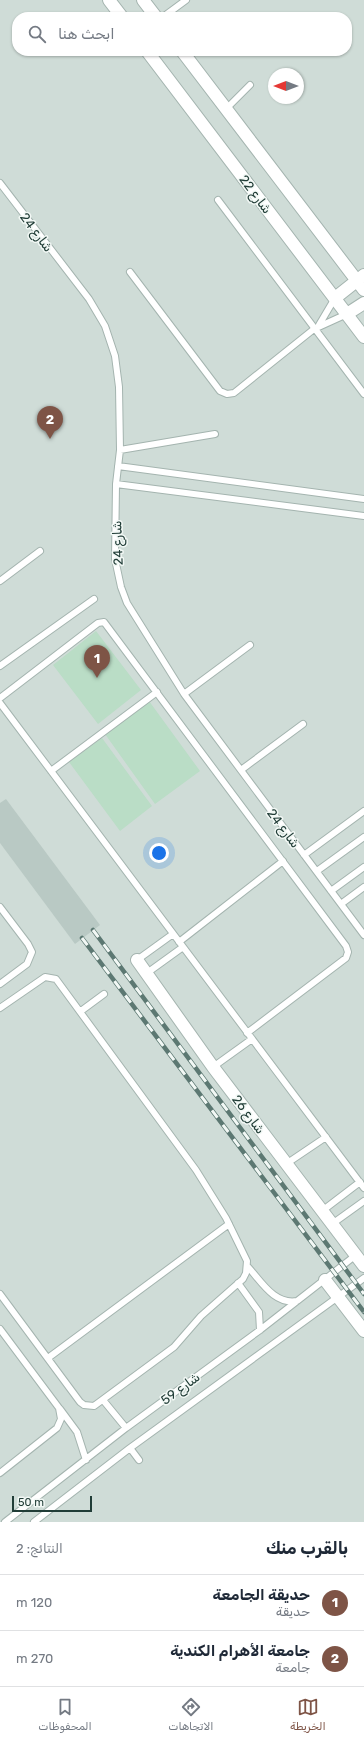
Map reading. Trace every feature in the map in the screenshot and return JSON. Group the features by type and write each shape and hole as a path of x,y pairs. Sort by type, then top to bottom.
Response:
{"street":[{"path":"109,0 118,12"},
{"path":"143,0 152,12"},
{"name":"شارع 22","path":"151,56 336,298 364,337"},
{"name":"شارع 22","path":"186,56 362,282"},
{"path":"336,298 362,282"},
{"path":"347,314 364,302"},
{"name":"شارع 26","path":"137,960 213,1067 364,1266"},
{"path":"325,1280 364,1331"}],"lane":[{"path":"173,0 177,6"},
{"path":"169,12 186,0"},
{"path":"226,109 250,84"},
{"name":"شارع 24","path":"1,188 89,300 105,326 115,356 119,387 120,450 116,484 115,559 121,587 135,618 184,694 364,935"},
{"path":"218,200 317,327 364,394"},
{"path":"130,272 223,393 234,393 317,327 347,314"},
{"path":"317,327 336,298"},
{"path":"120,450 215,434"},
{"path":"118,466 364,499"},
{"path":"116,484 364,516"},
{"path":"0,581 40,551"},
{"path":"0,666 94,599"},
{"path":"0,698 101,622 106,624 346,946 348,952 346,958 342,962 247,1033"},
{"path":"184,694 250,645"},
{"path":"51,771 157,692"},
{"path":"0,703 364,1188"},
{"path":"241,770 303,724"},
{"path":"304,855 364,811"},
{"path":"316,871 364,837"},
{"path":"147,973 283,861"},
{"path":"331,891 364,867"},
{"path":"341,904 364,887"},
{"path":"0,907 28,944 32,952 28,964 0,984"},
{"path":"358,926 364,921"},
{"path":"137,960 173,934"},
{"path":"0,1008 42,979 49,976 56,979 81,1011 196,1170 229,1224 245,1256 248,1267 273,1295 285,1301 298,1300"},
{"path":"81,1011 104,994"},
{"path":"213,1067 252,1039"},
{"path":"286,1164 326,1137"},
{"path":"322,1211 360,1182"},
{"path":"332,1224 364,1201"},
{"path":"48,1358 229,1224"},
{"name":"شارع 59","path":"5,1522 126,1428 260,1330 356,1255"},
{"path":"0,1294 84,1405 94,1406 174,1347 202,1316 243,1279 248,1267"},
{"name":"شارع 59","path":"34,1522 130,1448 364,1278"},
{"path":"238,1283 259,1312 260,1330"},
{"path":"0,1329 77,1432 86,1460"},
{"path":"103,1400 126,1428"},
{"path":"0,1473 57,1428 61,1419 59,1408"},
{"path":"130,1448 139,1460"}],"shaded area":[{"path":"0,0 364,0 364,1522 0,1522"}],"green space":[{"path":"96,631 141,690 98,724 53,665"},
{"path":"149,701 200,771 155,804 105,734"},
{"path":"102,738 152,806 120,831 69,762"}],"building":[{"path":"6,799 100,925 75,944 0,843 0,803"}],"railway":[{"path":"93,930 364,1294"},
{"path":"82,938 364,1312"}],"place":[{"name":"جامعة الأهرام الكندية","path":"50,439"},
{"name":"حديقة الجامعة","path":"97,678"}]}
